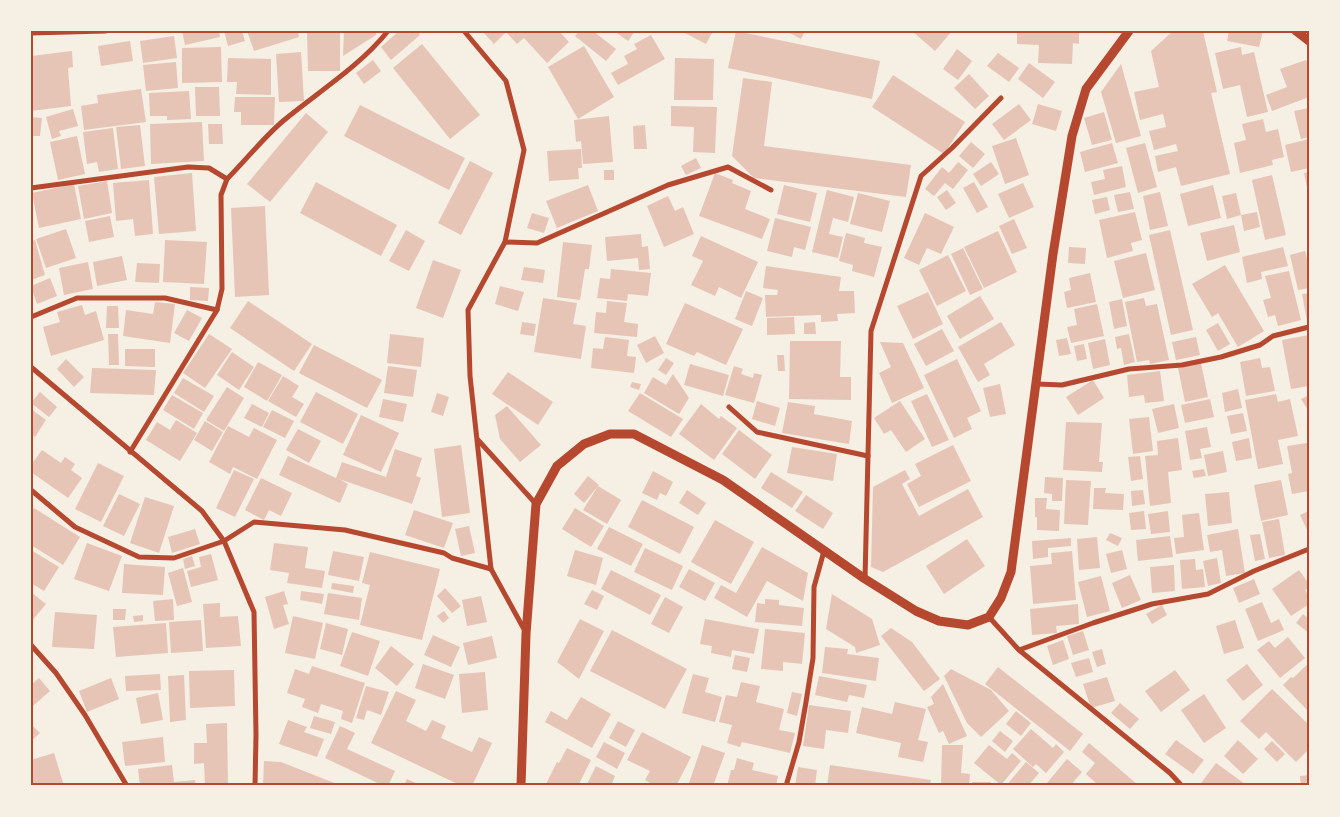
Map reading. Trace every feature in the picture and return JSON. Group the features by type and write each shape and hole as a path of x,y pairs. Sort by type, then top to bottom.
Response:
{"street":[{"path":"31,33 105,31"},
{"path":"130,452 217,310 222,289 221,195 227,179 282,122 377,45 388,31"},
{"path":"464,31 506,81 524,150 505,242 468,310 470,376 491,569 526,634"},
{"path":"521,786 526,634 536,504 557,466 584,444 610,434 634,434 724,480 865,579 916,611 940,621 968,625 989,617 1001,598 1011,572 1053,254 1072,136 1086,89 1129,31"},
{"path":"1296,31 1309,41"},
{"path":"865,579 871,331 921,176 952,148 1001,98"},
{"path":"31,188 188,167 209,168 227,179"},
{"path":"505,242 537,244 668,185 728,167 771,190"},
{"path":"31,317 77,298 165,298 217,310"},
{"path":"1037,384 1062,385 1129,370 1182,365 1221,357 1260,345 1273,336 1309,327"},
{"path":"31,367 202,511 224,541 254,612 255,786"},
{"path":"729,408 758,432 868,456"},
{"path":"477,440 536,504"},
{"path":"31,490 75,527 139,557 174,558 224,541 254,522 345,530 444,553 452,558 491,569"},
{"path":"1019,650 1093,622 1152,604 1208,594 1254,571 1309,548"},
{"path":"786,786 799,742 805,710 813,658 814,587 824,550"},
{"path":"989,617 1019,650 1170,773 1182,786"},
{"path":"31,645 56,673 80,708 127,786"}],"building":[{"path":"182,31 219,31 220,37 185,45"},
{"path":"224,31 242,31 245,41 228,46"},
{"path":"247,31 298,31 299,37 254,51"},
{"path":"307,31 340,31 340,71 308,71"},
{"path":"344,31 376,31 376,35 343,56"},
{"path":"399,31 417,31 420,35 391,60 381,47"},
{"path":"482,31 559,31 569,42 547,63 524,38 517,44 506,32 494,44"},
{"path":"579,31 593,31 616,49 606,61 575,36"},
{"path":"614,31 635,31 628,41"},
{"path":"681,31 713,31 706,44"},
{"path":"736,31 880,61 872,99 728,68"},
{"path":"786,31 805,31 801,39"},
{"path":"912,31 952,31 935,51"},
{"path":"1017,31 1079,31 1079,44 1073,43 1072,64 1038,63 1039,45 1017,44"},
{"path":"1173,31 1203,31 1217,92 1211,93 1230,174 1181,186 1176,167 1158,172 1155,156 1178,151 1176,144 1154,150 1149,131 1166,127 1163,114 1140,120 1134,92 1159,87 1151,51"},
{"path":"1229,31 1263,31 1259,47 1227,41"},
{"path":"651,35 665,59 618,85 611,73 628,64 624,56 637,49 634,44"},
{"path":"174,36 177,58 143,63 140,41"},
{"path":"130,41 133,61 101,66 98,46"},
{"path":"422,44 480,115 450,139 393,68"},
{"path":"584,46 614,97 578,119 548,67"},
{"path":"221,47 222,82 182,83 182,48"},
{"path":"1241,47 1242,55 1254,52 1268,112 1247,117 1240,85 1223,89 1215,53"},
{"path":"957,49 972,61 958,80 943,69"},
{"path":"72,51 73,67 68,68 71,106 31,111 31,56"},
{"path":"301,52 304,101 279,102 276,54"},
{"path":"998,53 1019,68 1009,82 987,66"},
{"path":"228,58 271,59 271,95 236,94 237,82 227,82"},
{"path":"675,58 714,59 713,100 674,100"},
{"path":"373,60 381,71 364,84 356,73"},
{"path":"1306,60 1309,67 1309,97 1272,111 1266,95 1287,87 1280,69"},
{"path":"176,62 178,88 146,91 143,65"},
{"path":"1029,63 1055,82 1043,98 1018,79"},
{"path":"1121,64 1141,136 1116,143 1101,92"},
{"path":"969,74 989,96 975,109 954,88"},
{"path":"893,75 965,122 944,154 872,107"},
{"path":"743,78 772,82 764,146 911,165 906,197 754,178 732,156"},
{"path":"195,87 219,87 220,116 196,116"},
{"path":"141,89 146,122 84,130 81,106 98,103 97,95"},
{"path":"189,91 191,119 167,120 167,116 150,116 149,93"},
{"path":"235,97 275,97 274,125 241,125 241,112 234,112"},
{"path":"1019,104 1031,120 1004,140 992,124"},
{"path":"1038,104 1062,111 1056,131 1032,124"},
{"path":"360,105 465,158 449,190 344,136"},
{"path":"671,106 717,107 715,153 693,152 694,127 671,126"},
{"path":"1309,108 1309,137 1301,139 1294,111"},
{"path":"73,109 78,126 59,131 61,136 52,139 46,117"},
{"path":"1104,112 1112,140 1092,145 1084,118"},
{"path":"306,113 328,132 270,202 247,184"},
{"path":"609,116 613,162 583,164 581,141 576,142 574,120"},
{"path":"31,117 42,118 40,136 31,136"},
{"path":"1263,119 1266,132 1278,129 1284,157 1272,160 1273,165 1240,173 1234,143 1246,140 1242,124"},
{"path":"202,122 204,161 151,164 150,124"},
{"path":"208,124 222,124 223,144 209,144"},
{"path":"140,125 145,166 121,169 116,127"},
{"path":"645,125 647,149 634,149 633,126"},
{"path":"113,128 118,169 99,172 97,162 87,164 83,132"},
{"path":"77,136 85,174 58,180 50,142"},
{"path":"1016,138 1029,175 1005,184 992,146"},
{"path":"1309,139 1309,168 1291,172 1285,145"},
{"path":"971,142 985,154 973,168 959,156"},
{"path":"1112,143 1118,163 1085,172 1080,152"},
{"path":"1145,143 1157,187 1138,193 1126,148"},
{"path":"581,149 582,168 578,168 579,179 549,181 547,151"},
{"path":"696,158 701,168 686,175 681,166"},
{"path":"470,161 493,173 461,235 438,223"},
{"path":"958,162 968,170 953,189 945,183 934,196 925,189 942,167 949,173"},
{"path":"991,162 999,174 981,186 973,174"},
{"path":"1122,166 1126,187 1094,195 1091,182 1105,179 1103,170"},
{"path":"604,170 614,170 614,180 604,180"},
{"path":"1309,172 1309,192 1308,192 1304,173"},
{"path":"192,173 196,231 159,234 154,177"},
{"path":"715,173 733,180 732,183 751,191 745,209 770,219 762,239 699,216"},
{"path":"1272,175 1286,235 1265,240 1252,180"},
{"path":"149,180 153,234 135,236 133,219 116,221 113,183"},
{"path":"107,181 112,213 84,219 78,186"},
{"path":"316,182 397,225 381,256 300,213"},
{"path":"974,182 988,207 977,213 963,188"},
{"path":"1023,183 1034,207 1009,218 998,194"},
{"path":"74,184 81,219 39,228 32,193"},
{"path":"588,185 598,211 557,228 546,201"},
{"path":"784,185 817,193 810,222 777,214"},
{"path":"1213,185 1221,218 1188,226 1180,194"},
{"path":"827,190 854,197 848,222 833,218 829,234 843,237 838,258 812,252"},
{"path":"947,190 956,203 946,210 937,197"},
{"path":"1130,192 1134,209 1118,212 1114,195"},
{"path":"1160,192 1168,226 1150,230 1143,196"},
{"path":"858,193 890,201 882,232 850,224"},
{"path":"1236,193 1241,215 1227,219 1222,196"},
{"path":"668,196 675,211 683,207 694,234 664,247 647,206"},
{"path":"1107,197 1110,210 1095,214 1092,200"},
{"path":"265,206 269,295 235,297 231,208"},
{"path":"1135,212 1142,240 1131,243 1133,251 1107,258 1099,220"},
{"path":"1257,212 1260,227 1244,231 1241,215"},
{"path":"532,213 549,218 544,233 527,228"},
{"path":"925,213 954,227 941,254 927,248 919,265 904,258"},
{"path":"110,216 114,237 89,242 85,221"},
{"path":"775,218 811,227 805,250 794,247 792,257 767,251"},
{"path":"1014,219 1027,248 1012,254 999,226"},
{"path":"1234,225 1240,252 1207,261 1200,233"},
{"path":"66,229 76,258 46,268 36,239"},
{"path":"406,230 425,241 409,271 389,261"},
{"path":"1170,230 1193,330 1171,335 1149,235"},
{"path":"998,231 1017,272 984,288 964,247"},
{"path":"846,233 865,238 864,243 882,247 874,277 852,271 853,265 839,261"},
{"path":"641,234 642,247 648,246 650,269 639,270 638,258 607,261 605,237"},
{"path":"701,236 758,262 741,298 719,287 715,296 691,285 703,261 692,256"},
{"path":"35,240 45,275 31,280 31,241"},
{"path":"165,240 207,242 204,284 163,282"},
{"path":"563,242 592,245 589,269 585,269 580,300 557,297"},
{"path":"1069,247 1086,248 1085,264 1068,263"},
{"path":"1283,247 1288,266 1261,272 1262,279 1247,283 1242,257"},
{"path":"963,248 983,289 970,295 951,254"},
{"path":"1305,251 1309,267 1309,288 1298,290 1290,255"},
{"path":"1146,253 1155,290 1123,298 1114,261"},
{"path":"948,255 966,291 937,306 919,270"},
{"path":"122,256 127,280 97,286 93,262"},
{"path":"433,260 461,270 443,318 416,308"},
{"path":"88,262 93,289 64,295 59,268"},
{"path":"137,263 160,264 159,283 135,282"},
{"path":"1225,265 1264,331 1238,347 1218,313 1212,317 1192,284"},
{"path":"766,266 841,277 839,291 854,291 855,313 837,314 838,321 821,322 821,315 766,317 765,295 777,295 778,290 763,288"},
{"path":"524,267 545,270 543,283 521,280"},
{"path":"611,269 651,273 648,296 628,294 627,301 597,298 600,278 610,279"},
{"path":"1289,271 1301,320 1278,326 1275,315 1268,317 1263,300 1271,298 1265,276"},
{"path":"1090,273 1096,302 1067,308 1064,292 1071,290 1069,278"},
{"path":"50,278 57,296 37,304 31,286"},
{"path":"500,286 524,292 518,311 495,304"},
{"path":"190,287 209,288 208,301 190,300"},
{"path":"746,291 763,298 752,326 735,319"},
{"path":"928,292 943,324 913,339 897,306"},
{"path":"1309,293 1309,321 1307,321 1302,294"},
{"path":"980,296 994,319 960,339 947,316"},
{"path":"543,298 577,303 573,324 586,326 581,359 534,352"},
{"path":"1144,298 1146,306 1157,304 1169,360 1150,364 1149,360 1137,362 1125,302"},
{"path":"1122,299 1127,326 1114,329 1109,302"},
{"path":"248,301 312,344 294,371 230,328"},
{"path":"607,301 627,303 624,322 638,324 637,337 594,333 596,312 606,313"},
{"path":"155,302 175,304 170,343 123,336 126,310 153,314"},
{"path":"685,303 743,329 726,365 697,352 694,356 666,344"},
{"path":"1097,304 1104,336 1071,343 1067,327 1077,325 1074,309"},
{"path":"82,305 85,315 96,311 104,340 51,356 43,327 60,322 57,312"},
{"path":"107,306 118,306 119,328 106,328"},
{"path":"187,310 202,318 189,341 174,333"},
{"path":"794,317 795,334 767,335 767,318"},
{"path":"522,322 536,324 534,336 520,334"},
{"path":"815,322 816,334 804,334 804,323"},
{"path":"1001,322 1015,345 984,364 990,375 978,382 958,347"},
{"path":"1218,323 1230,344 1218,351 1206,330"},
{"path":"942,329 954,351 926,366 914,344"},
{"path":"108,334 118,334 119,365 109,365"},
{"path":"209,334 232,349 205,388 183,373"},
{"path":"390,334 424,338 421,367 387,363"},
{"path":"1129,334 1135,362 1124,365 1121,348 1117,349 1115,337"},
{"path":"1309,335 1309,386 1291,389 1282,340"},
{"path":"655,336 664,353 646,363 637,345"},
{"path":"605,337 629,340 627,356 636,357 634,373 591,368 593,348 603,349"},
{"path":"1196,337 1200,355 1176,360 1172,342"},
{"path":"1067,338 1071,354 1059,356 1056,340"},
{"path":"1105,339 1110,365 1093,369 1088,343"},
{"path":"790,341 841,341 840,377 851,377 851,400 789,399"},
{"path":"880,342 903,343 924,388 892,403 879,373 891,367"},
{"path":"1084,344 1087,359 1077,361 1074,346"},
{"path":"314,345 382,380 367,408 299,373"},
{"path":"125,349 155,349 155,367 125,366"},
{"path":"232,352 254,367 239,390 217,375"},
{"path":"777,355 784,355 785,371 778,371"},
{"path":"666,358 674,363 666,375 658,370"},
{"path":"1260,358 1262,368 1270,367 1275,391 1246,396 1240,362"},
{"path":"66,359 84,377 74,387 57,369"},
{"path":"957,359 981,411 967,418 972,429 954,438 924,375"},
{"path":"258,362 282,375 267,401 244,387"},
{"path":"1201,363 1208,397 1185,402 1178,368"},
{"path":"690,364 729,375 723,396 684,385"},
{"path":"388,366 417,370 413,397 384,393"},
{"path":"734,366 743,369 741,374 753,378 754,373 762,375 754,403 725,395"},
{"path":"92,368 156,370 154,395 90,393"},
{"path":"1160,371 1164,401 1145,403 1144,395 1129,397 1127,375"},
{"path":"508,372 553,402 538,425 492,394"},
{"path":"673,374 689,398 679,414 644,393 653,377 666,385"},
{"path":"283,376 299,386 292,397 304,404 296,417 268,401"},
{"path":"183,378 214,396 204,412 174,393"},
{"path":"1093,380 1104,398 1078,415 1066,397"},
{"path":"632,382 641,384 639,390 630,387"},
{"path":"1000,384 1006,414 990,417 983,388"},
{"path":"227,387 244,398 224,431 206,420"},
{"path":"1238,389 1242,408 1225,412 1222,393"},
{"path":"40,392 57,407 49,417 31,403"},
{"path":"316,392 358,414 343,444 300,422"},
{"path":"437,393 449,397 443,416 431,412"},
{"path":"640,393 683,419 671,437 628,411"},
{"path":"927,394 949,440 932,447 911,401"},
{"path":"1276,394 1278,402 1290,399 1298,436 1278,440 1283,464 1258,469 1245,400"},
{"path":"172,395 203,413 194,429 163,410"},
{"path":"1309,395 1309,412 1301,399"},
{"path":"383,399 407,404 403,422 379,417"},
{"path":"1210,399 1214,417 1185,423 1181,405"},
{"path":"757,401 780,408 775,426 752,419"},
{"path":"900,401 925,439 906,452 891,430 884,434 874,418"},
{"path":"788,402 815,406 814,414 852,421 849,444 782,433"},
{"path":"252,404 269,413 262,427 244,418"},
{"path":"701,404 719,419 721,416 737,428 714,460 679,434"},
{"path":"1174,404 1179,428 1158,433 1152,409"},
{"path":"507,406 541,445 520,462 500,439 495,415"},
{"path":"31,409 46,420 35,437 31,434"},
{"path":"272,410 294,421 285,438 263,427"},
{"path":"1243,413 1247,431 1231,434 1227,416"},
{"path":"361,415 399,433 381,472 343,455"},
{"path":"1149,417 1153,451 1133,454 1129,419"},
{"path":"176,420 197,433 180,461 146,440 157,422 170,430"},
{"path":"205,421 223,432 212,451 194,440"},
{"path":"1066,422 1102,423 1099,462 1103,462 1102,472 1063,470"},
{"path":"228,426 249,437 254,428 277,440 257,479 233,467 230,474 209,462"},
{"path":"1207,427 1211,447 1200,449 1202,458 1190,460 1185,431"},
{"path":"298,429 321,441 309,463 286,450"},
{"path":"739,430 772,455 755,479 722,454"},
{"path":"1178,438 1182,470 1168,472 1171,503 1150,506 1145,456 1158,455 1157,441"},
{"path":"1249,438 1252,458 1236,461 1232,442"},
{"path":"1307,443 1309,454 1309,491 1292,494 1288,474 1292,473 1287,446"},
{"path":"461,445 470,513 442,517 434,449"},
{"path":"953,445 971,481 919,507 907,484 921,476 915,464"},
{"path":"792,447 837,454 833,481 787,473"},
{"path":"395,449 422,458 416,476 421,478 412,504 339,479 348,484 340,503 279,475 288,456 336,478 342,462 386,477"},
{"path":"42,450 61,463 65,457 75,464 71,470 82,478 68,498 31,472 31,465"},
{"path":"1223,451 1227,472 1208,476 1204,455"},
{"path":"1140,456 1143,479 1131,481 1128,457"},
{"path":"98,463 124,476 101,522 75,509"},
{"path":"1204,469 1206,476 1194,478 1192,471"},
{"path":"234,470 254,479 235,517 216,508"},
{"path":"905,470 910,479 902,484 919,516 968,489 983,517 883,572 871,567 873,487"},
{"path":"653,471 673,482 666,496 660,493 657,500 642,493"},
{"path":"771,472 803,492 792,508 761,488"},
{"path":"588,476 599,485 584,503 574,494"},
{"path":"1045,477 1063,478 1062,501 1052,501 1052,494 1044,493"},
{"path":"261,478 292,493 281,516 269,510 264,520 245,510"},
{"path":"1066,480 1091,481 1088,525 1064,524"},
{"path":"1281,480 1288,515 1261,521 1254,485"},
{"path":"598,486 621,500 607,524 583,510"},
{"path":"1094,488 1106,488 1105,493 1124,494 1123,510 1093,509"},
{"path":"687,490 706,503 698,515 679,503"},
{"path":"1143,490 1145,504 1132,506 1131,491"},
{"path":"1229,492 1232,523 1208,526 1205,494"},
{"path":"119,494 140,504 124,536 103,526"},
{"path":"806,495 833,513 823,529 795,511"},
{"path":"145,497 174,506 159,553 130,543"},
{"path":"1035,498 1047,498 1046,509 1060,510 1059,531 1037,530"},
{"path":"642,500 694,527 680,554 628,527"},
{"path":"34,508 80,537 63,565 31,545 31,512"},
{"path":"575,508 604,526 591,547 562,529"},
{"path":"414,510 453,523 444,548 405,535"},
{"path":"1144,511 1146,529 1131,530 1129,513"},
{"path":"1168,511 1170,532 1151,534 1148,514"},
{"path":"1309,511 1309,534 1300,515"},
{"path":"1199,513 1204,550 1176,554 1174,538 1184,537 1182,515"},
{"path":"1279,519 1285,555 1269,558 1262,522"},
{"path":"715,520 754,542 731,584 691,562"},
{"path":"469,526 475,553 461,556 455,529"},
{"path":"609,527 643,544 631,566 597,549"},
{"path":"195,529 200,544 172,553 168,537"},
{"path":"1238,529 1245,573 1226,576 1222,550 1210,552 1207,535"},
{"path":"1110,533 1122,538 1118,546 1106,540"},
{"path":"1260,534 1265,559 1255,561 1250,535"},
{"path":"1170,536 1173,557 1138,561 1136,540"},
{"path":"1097,537 1100,568 1079,570 1077,539"},
{"path":"1071,538 1071,546 1048,548 1048,557 1033,559 1032,541"},
{"path":"967,539 985,566 944,594 926,566"},
{"path":"87,543 122,556 109,591 74,579"},
{"path":"274,543 308,547 305,568 325,571 322,588 287,583 289,573 270,570"},
{"path":"762,547 808,573 803,601 767,581 747,617 714,598 721,585 736,593"},
{"path":"645,548 683,566 672,590 634,572"},
{"path":"31,550 59,567 44,591 31,583"},
{"path":"575,550 603,558 596,585 567,576"},
{"path":"1122,550 1127,569 1111,573 1106,554"},
{"path":"333,551 364,557 359,581 328,575"},
{"path":"1072,551 1076,600 1033,604 1030,566 1052,564 1051,553"},
{"path":"370,552 440,569 422,640 360,625 370,585 362,583"},
{"path":"211,554 218,580 191,587 187,571 201,567 199,557"},
{"path":"192,556 195,566 185,569 183,559"},
{"path":"1217,558 1221,583 1208,586 1203,561"},
{"path":"1195,559 1196,570 1203,569 1205,587 1182,589 1180,560"},
{"path":"124,564 165,567 163,595 122,593"},
{"path":"1174,565 1175,591 1152,593 1150,567"},
{"path":"183,568 192,602 177,606 168,573"},
{"path":"689,569 715,583 705,601 679,587"},
{"path":"611,570 661,595 650,615 601,589"},
{"path":"1299,570 1309,584 1309,588 1305,590 1309,596 1309,604 1291,616 1272,589"},
{"path":"1130,575 1141,600 1122,608 1112,583"},
{"path":"1101,576 1110,611 1087,617 1078,582"},
{"path":"1254,579 1260,594 1239,603 1233,588"},
{"path":"332,583 354,586 353,593 331,589"},
{"path":"445,588 461,606 452,613 437,596"},
{"path":"592,590 604,596 597,610 584,604"},
{"path":"284,591 288,604 283,605 289,624 274,629 265,597"},
{"path":"301,591 324,594 322,604 300,600"},
{"path":"31,592 46,604 31,622"},
{"path":"328,593 362,598 359,620 324,614"},
{"path":"832,594 872,619 880,645 856,653 855,647 826,629"},
{"path":"481,596 487,622 467,626 462,600"},
{"path":"665,597 683,607 669,633 651,624"},
{"path":"173,599 174,620 155,621 153,601"},
{"path":"765,599 779,600 779,605 804,608 802,626 755,622 757,603 765,604"},
{"path":"1262,602 1271,623 1279,619 1284,630 1258,641 1245,609"},
{"path":"220,603 220,617 238,616 241,646 206,648 203,604"},
{"path":"1078,604 1079,624 1056,626 1057,633 1032,635 1030,609"},
{"path":"1162,605 1167,615 1152,624 1146,614"},
{"path":"113,609 126,609 125,620 113,620"},
{"path":"444,611 449,618 443,623 437,616"},
{"path":"55,612 97,615 94,649 52,647"},
{"path":"1303,614 1309,619 1309,633 1296,623"},
{"path":"143,615 143,621 134,622 133,616"},
{"path":"293,616 323,623 315,659 285,653"},
{"path":"580,619 604,631 579,679 557,662"},
{"path":"705,619 759,629 754,654 732,650 731,657 711,653 712,646 700,644"},
{"path":"201,620 203,651 171,653 169,622"},
{"path":"1235,620 1244,648 1224,654 1216,626"},
{"path":"166,623 168,653 116,657 113,627"},
{"path":"326,623 348,629 342,655 320,649"},
{"path":"891,628 912,642 940,679 924,691 881,636"},
{"path":"765,629 805,633 802,664 783,662 783,671 761,669"},
{"path":"612,630 687,669 665,709 590,671"},
{"path":"1083,631 1089,650 1073,655 1067,636"},
{"path":"352,632 380,641 368,676 340,666"},
{"path":"433,635 460,647 451,667 424,655"},
{"path":"492,636 497,658 468,665 463,643"},
{"path":"1288,637 1305,658 1280,678 1257,650 1269,641 1275,648"},
{"path":"1063,640 1069,659 1053,665 1047,646"},
{"path":"391,646 414,664 397,686 375,668"},
{"path":"825,647 848,649 847,654 879,658 876,681 822,673"},
{"path":"1102,649 1106,664 1097,667 1092,652"},
{"path":"735,655 750,658 747,672 732,669"},
{"path":"1089,658 1093,672 1076,677 1071,663"},
{"path":"1309,663 1309,712 1283,685"},
{"path":"423,664 454,675 445,699 415,688"},
{"path":"1247,664 1263,685 1243,701 1226,680"},
{"path":"312,666 365,683 352,723 341,719 343,711 321,704 318,713 302,707 305,699 287,693 295,669 309,674"},
{"path":"998,667 1083,734 1070,751 985,684"},
{"path":"951,669 991,690 1009,711 981,737 967,723 944,676"},
{"path":"234,670 235,706 190,708 189,671"},
{"path":"1175,670 1190,690 1161,712 1145,691"},
{"path":"485,672 488,710 462,713 459,674"},
{"path":"160,674 161,690 126,691 125,676"},
{"path":"693,674 709,678 705,692 722,697 715,722 682,713"},
{"path":"184,675 186,720 170,722 168,676"},
{"path":"819,676 867,685 864,698 849,695 847,702 815,695"},
{"path":"1107,677 1115,701 1091,708 1083,684"},
{"path":"39,678 50,691 33,706 31,704 31,685"},
{"path":"111,678 119,699 87,712 79,691"},
{"path":"741,682 760,686 756,702 784,709 779,730 795,733 790,753 742,742 740,747 727,743 732,725 719,722 726,695 737,697"},
{"path":"943,684 967,736 949,744 943,731 939,733 927,707 934,704 931,697"},
{"path":"366,686 389,692 381,715 367,710 364,720 356,718"},
{"path":"1272,689 1309,725 1309,749 1296,762 1266,732 1259,739 1240,721"},
{"path":"396,691 416,700 406,721 426,731 432,720 446,726 441,738 472,752 479,737 492,743 472,786 462,786 371,743"},
{"path":"792,692 802,694 797,716 787,713"},
{"path":"158,693 163,720 141,724 136,698"},
{"path":"1204,694 1226,728 1204,743 1181,710"},
{"path":"581,697 611,714 592,748 545,722 551,711 567,720"},
{"path":"895,702 926,709 918,740 928,742 923,762 898,757 901,743 856,733 862,707 892,714"},
{"path":"1120,703 1139,719 1130,729 1111,713"},
{"path":"809,705 851,711 848,733 826,730 824,749 803,746"},
{"path":"1016,711 1031,723 1021,736 1006,724"},
{"path":"314,716 335,722 331,734 310,728"},
{"path":"288,720 307,727 304,732 324,739 317,757 279,744"},
{"path":"618,721 635,730 626,747 609,738"},
{"path":"227,723 228,786 205,786 204,763 194,764 194,743 207,743 206,724"},
{"path":"31,724 40,733 31,741"},
{"path":"340,726 355,733 347,749 395,771 388,786 384,786 325,758"},
{"path":"1031,729 1053,748 1056,744 1064,752 1046,773 1036,764 1033,767 1013,749"},
{"path":"1000,731 1013,741 1005,752 992,741"},
{"path":"642,732 691,757 676,786 655,786 645,780 650,771 627,760"},
{"path":"163,737 165,762 125,766 122,742"},
{"path":"1176,740 1204,760 1193,774 1165,754"},
{"path":"1238,740 1258,759 1243,774 1224,756"},
{"path":"1272,741 1285,754 1277,762 1264,749"},
{"path":"604,742 625,753 617,769 596,757"},
{"path":"1089,743 1138,785 1113,786 1110,783 1108,786 1099,786 1086,774 1095,763 1082,752"},
{"path":"702,745 725,753 713,786 688,786"},
{"path":"942,745 963,745 961,773 970,774 969,786 941,786"},
{"path":"989,745 1007,759 1012,753 1021,761 1001,785 974,763"},
{"path":"567,748 591,760 578,786 549,786 546,784 557,762 559,763"},
{"path":"54,753 64,786 31,786 31,760"},
{"path":"737,758 754,763 752,770 778,776 776,786 727,786 731,770 734,770"},
{"path":"1067,759 1082,772 1070,786 1051,786 1047,783"},
{"path":"264,761 281,762 342,786 263,786"},
{"path":"1026,762 1039,773 1028,786 1006,786"},
{"path":"1216,763 1245,784 1244,786 1199,786"},
{"path":"172,765 174,782 195,780 196,786 140,786 138,769"},
{"path":"830,765 931,780 930,786 827,786"},
{"path":"596,766 615,776 611,786 586,786"},
{"path":"798,767 817,770 815,786 795,786"},
{"path":"1309,775 1309,786 1301,786 1300,776"},
{"path":"407,779 422,786 404,786"},
{"path":"972,782 991,782 991,786 972,786"}]}
